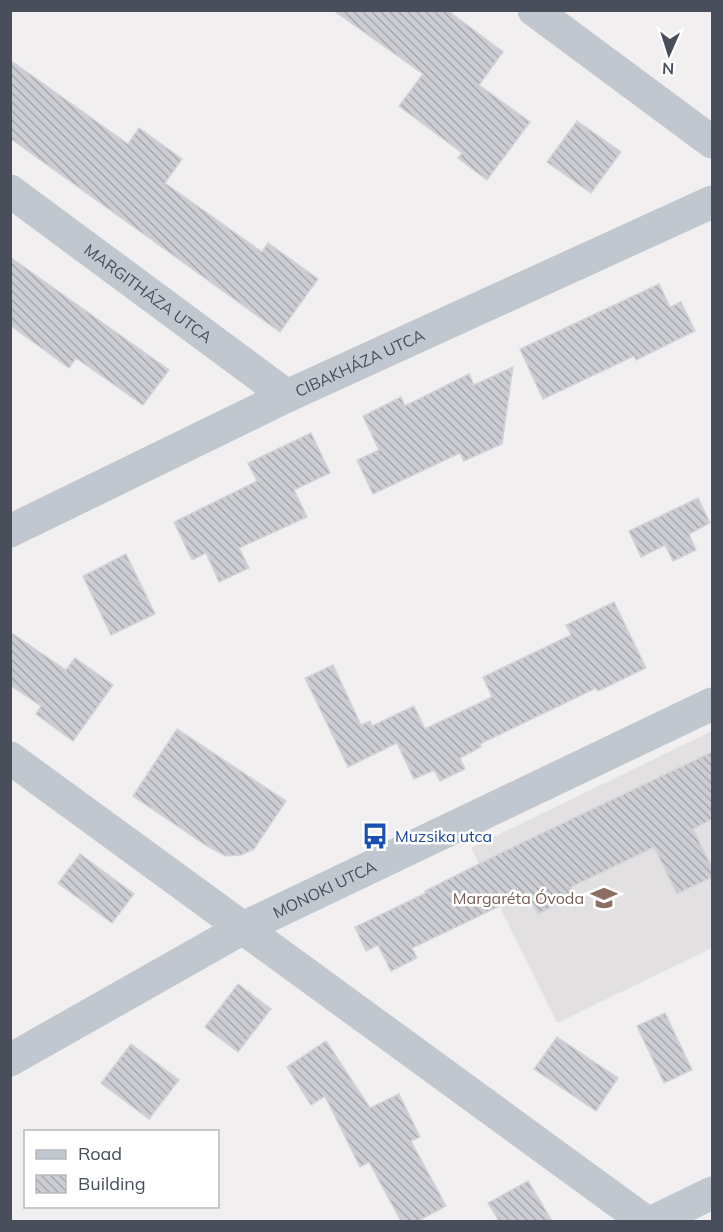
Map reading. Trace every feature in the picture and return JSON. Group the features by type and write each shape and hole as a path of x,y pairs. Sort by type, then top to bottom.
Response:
{"street":[{"path":"534,10 712,142"},
{"name":"MARGITHÁZA UTCA","path":"10,191 287,396"},
{"name":"CIBAKHÁZA UTCA","path":"10,531 287,396 712,202"},
{"name":"MONOKI UTCA","path":"10,1060 243,928 712,704"},
{"path":"10,758 646,1221"},
{"path":"652,1221 712,1193"}],"shaded area":[{"name":"Margaréta Óvoda","path":"712,731 712,948 557,1023 471,848"}],"building":[{"path":"333,10 447,10 503,52 479,85 530,122 487,180 458,158 462,153 399,106 423,74"},
{"path":"10,60 128,144 139,128 182,159 165,183 262,252 268,243 318,279 280,332 10,138"},
{"path":"577,121 621,152 591,193 547,162"},
{"path":"10,257 169,370 143,405 76,358 69,368 10,325"},
{"path":"659,284 670,307 681,302 695,331 636,360 634,356 543,399 520,349"},
{"path":"513,367 502,444 464,461 460,453 373,494 357,460 379,450 363,416 401,397 405,406 469,374 474,385"},
{"path":"311,433 330,473 294,490 307,517 239,548 249,568 219,582 206,553 192,560 174,522 257,481 248,463"},
{"path":"698,498 710,523 689,534 696,550 673,561 665,545 641,557 629,531"},
{"path":"126,554 155,614 111,635 83,576"},
{"path":"614,602 646,668 598,691 596,688 480,744 481,747 460,758 465,769 440,781 434,770 414,779 397,743 348,767 305,678 333,665 361,725 370,721 372,726 414,706 425,729 492,697 483,677 571,635 566,625"},
{"path":"10,632 66,670 75,658 113,685 73,741 36,714 41,706 10,685"},
{"path":"177,729 286,801 254,849 241,855 226,856 207,846 133,796"},
{"path":"712,752 712,819 693,829 712,868 712,877 677,894 654,847 571,887 575,896 538,914 527,893 412,948 417,958 391,971 378,945 366,951 355,927 507,850"},
{"path":"80,854 134,894 112,923 58,883"},
{"path":"238,984 271,1009 238,1052 205,1027"},
{"path":"665,1013 692,1070 664,1083 637,1026"},
{"path":"557,1037 618,1078 596,1111 534,1069"},
{"path":"326,1041 370,1108 399,1094 420,1137 411,1141 446,1206 418,1221 401,1221 369,1162 360,1167 325,1096 311,1105 287,1067"},
{"path":"131,1044 179,1080 149,1119 101,1083"},
{"path":"528,1181 552,1221 499,1221 488,1203"}],"place":[{"name":"Muzsika utca","path":"375,836"},
{"name":"Margaréta Óvoda","path":"604,898"}]}
